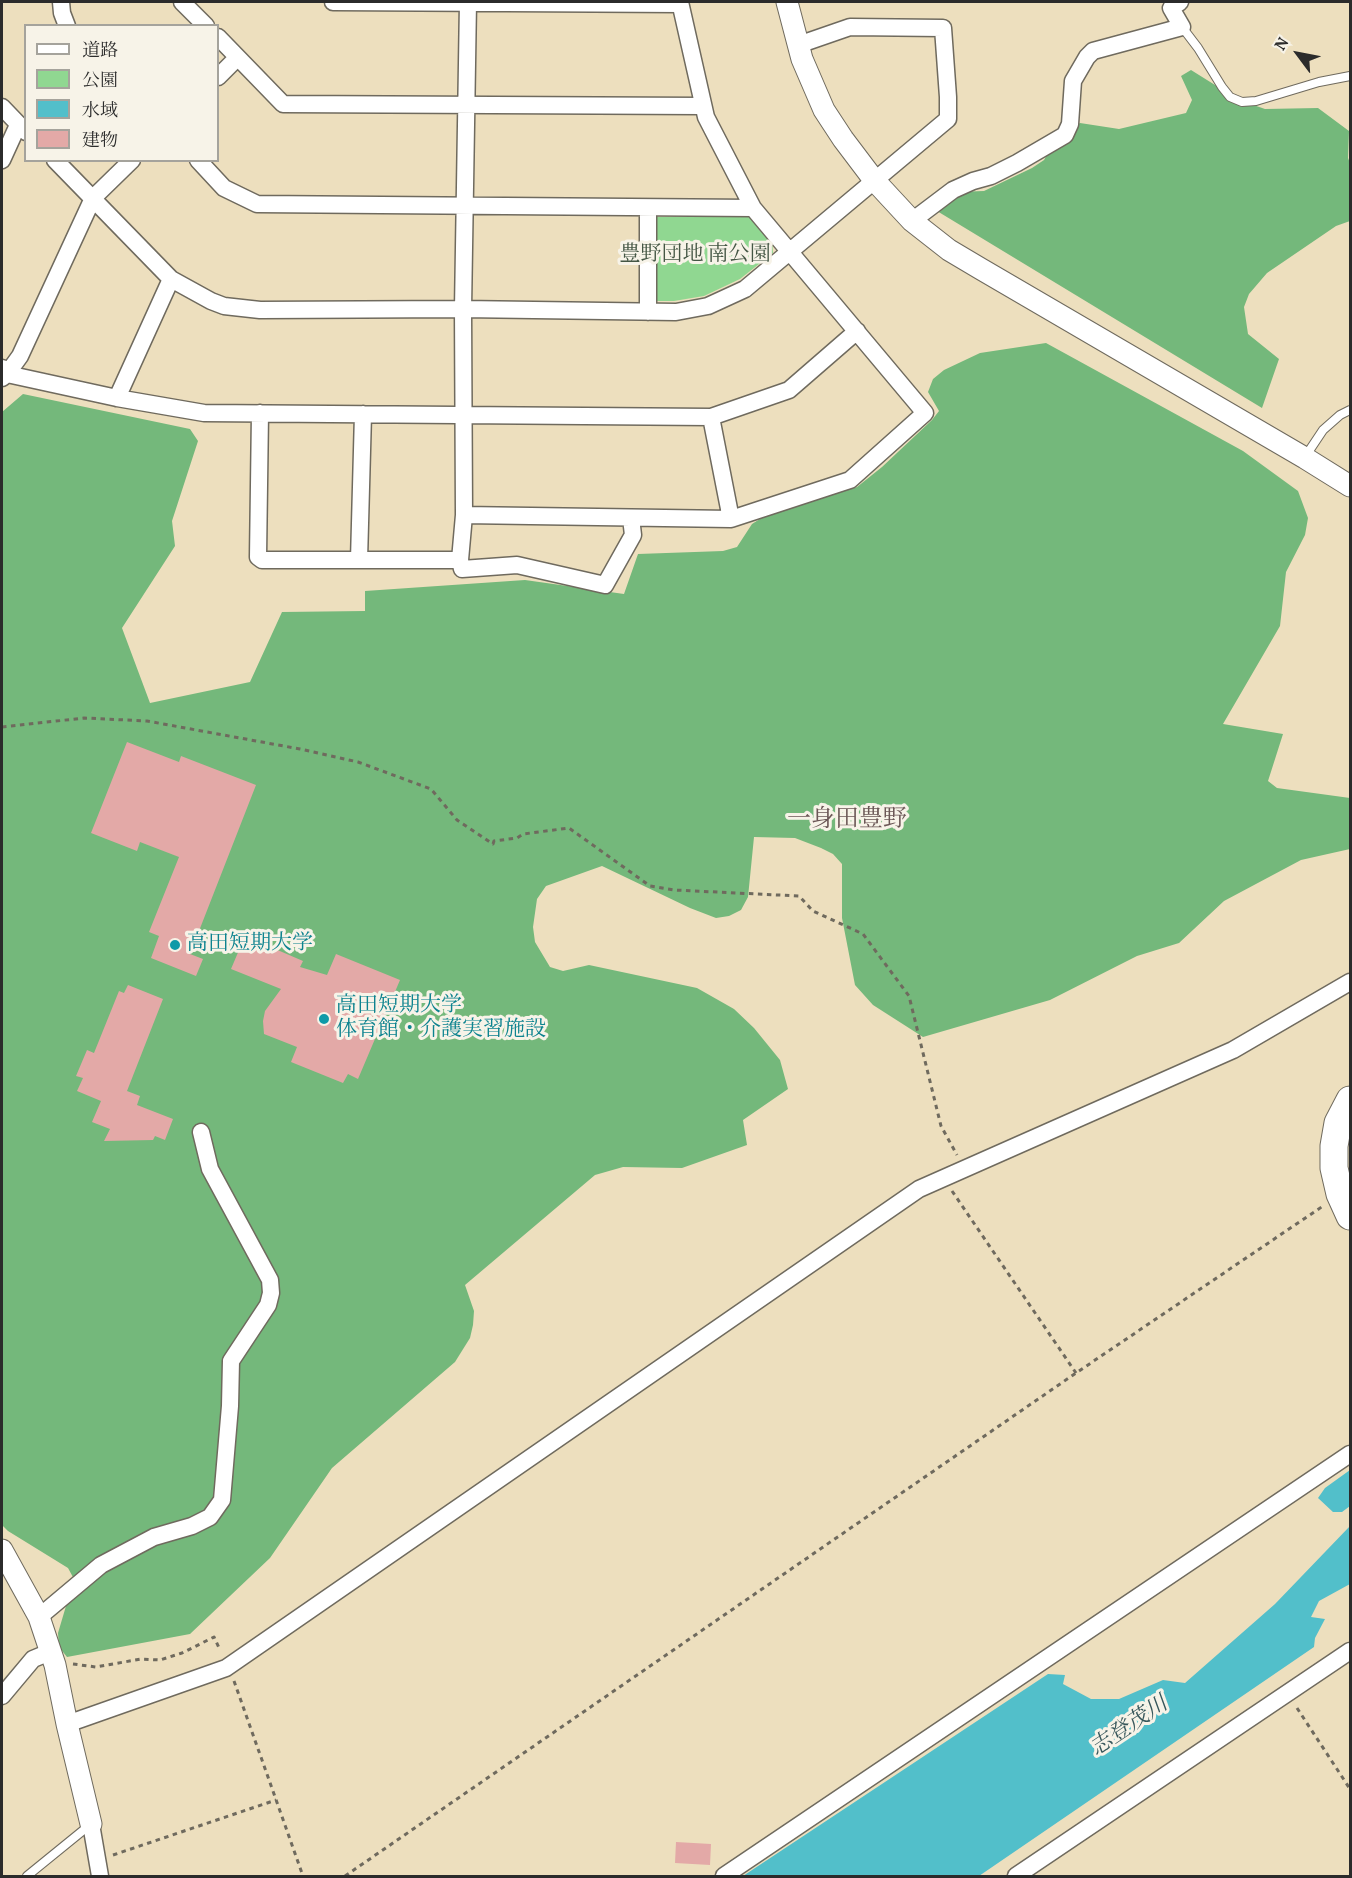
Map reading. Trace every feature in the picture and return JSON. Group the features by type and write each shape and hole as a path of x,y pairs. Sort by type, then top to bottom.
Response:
{"main road":[{"path":"1346,1205 1334,1168 1334,1146 1338,1123 1350,1100"}],"street":[{"path":"61,2 66,24"},
{"path":"182,2 204,24"},
{"path":"333,2 680,3 702,106 753,208 926,412 850,480 731,519 464,515"},
{"path":"468,2 464,515 460,560 462,569 517,565 605,585 633,535 631,518"},
{"path":"787,2 798,45 824,110 843,140 874,180 912,220 949,250 1350,486"},
{"path":"912,220 953,190 1017,164 1065,135 1070,124 1073,81 1087,57 1094,51 1182,27 1171,8 1180,2"},
{"path":"56,162 171,279 224,306 260,310 464,309 676,312 708,306 746,290 948,119 943,28 850,27 798,45"},
{"path":"219,38 283,104 702,106"},
{"path":"219,76 237,57"},
{"path":"2,107 22,128 2,160"},
{"path":"3,373 20,356 93,198 130,162"},
{"path":"200,162 224,188 257,204 753,208"},
{"path":"648,208 648,312"},
{"path":"117,398 171,279"},
{"path":"3,373 117,398 204,413 711,417 789,390 857,331"},
{"path":"260,413 258,557 262,561 460,560"},
{"path":"359,560 363,414"},
{"path":"711,417 731,519"},
{"path":"67,1724 228,1666 919,1189 1233,1050 1350,982"},
{"path":"39,1617 101,1565 154,1537 192,1526 210,1517 222,1500 230,1406 231,1361 268,1305 271,1293 270,1280 210,1169 201,1132"},
{"path":"724,1876 1350,1454"},
{"path":"2,1551 39,1617 52,1657 98,1868"},
{"path":"1016,1876 1350,1651"},
{"path":"2,1696 33,1659 52,1657"}],"lane":[{"path":"1182,27 1230,97 1242,102 1256,101 1319,82 1350,76"},
{"path":"1305,458 1323,430 1350,410"},
{"path":"27,1876 90,1824"}],"path":[{"path":"2,727 84,718 147,721 300,749 358,762 431,789 457,820 493,844 495,841 517,838 523,834 569,828 650,886 674,890 799,896 813,911 863,934 909,996 940,1126 965,1168"},
{"path":"942,1178 1076,1373"},
{"path":"345,1876 1076,1373 1346,1205"},
{"path":"52,1657 96,1667 141,1659 160,1660 182,1653 214,1637 228,1666 303,1876"},
{"path":"1287,1694 1350,1789"},
{"path":"98,1868 276,1800"}],"green space":[{"path":"1191,70 1239,100 1265,109 1318,108 1349,131 1350,221 1336,226 1267,273 1249,294 1244,307 1248,334 1279,359 1262,408 937,211 956,192 984,191 1032,168 1044,160 1057,137 1080,123 1119,129 1186,113 1192,100 1181,76"},
{"name":"豊野団地 南公園","path":"749,216 772,242 773,253 740,279 704,296 674,301 653,301 654,217"},
{"path":"1046,343 1243,451 1298,491 1308,518 1305,535 1286,572 1280,626 1223,724 1283,734 1268,781 1277,788 1350,798 1350,849 1301,860 1224,901 1179,943 1137,956 1050,1000 923,1037 873,1005 855,985 842,918 842,864 833,854 821,848 795,838 754,837 748,897 741,910 729,916 716,918 602,866 546,886 537,899 533,927 535,942 550,967 563,971 589,965 697,988 734,1009 754,1028 780,1060 788,1089 743,1120 747,1145 682,1168 623,1167 595,1175 465,1285 474,1311 473,1325 470,1338 455,1362 332,1468 270,1558 190,1634 67,1657 59,1647 58,1633 74,1579 68,1568 2,1525 2,412 23,394 190,429 198,441 172,521 175,546 122,628 150,703 250,682 282,612 365,611 365,591 525,580 624,594 638,554 723,551 737,547 752,524 763,517 857,487 882,467 939,411 928,392 933,379 944,370 980,353"}],"water":[{"path":"1350,1470 1350,1506 1342,1512 1333,1512 1318,1498 1325,1488"},
{"name":"志登茂川","path":"1350,1526 1350,1584 1319,1601 1311,1617 1325,1619 1315,1638 1314,1647 979,1876 743,1876 1048,1674 1065,1675 1063,1684 1091,1699 1119,1699 1163,1680 1185,1683 1275,1604"}],"building":[{"name":"高田短期大学","path":"127,742 179,762 181,756 256,785 190,954 203,959 196,976 151,958 159,936 149,932 179,857 140,842 137,851 91,833"},
{"name":"高田短期大学 体育館・介護実習施設","path":"245,936 303,961 300,967 327,975 336,954 400,980 358,1079 348,1074 343,1083 291,1062 297,1047 264,1034 265,1011 281,989 231,969"},
{"path":"128,985 163,999 127,1091 140,1096 137,1105 173,1119 165,1140 155,1136 153,1140 104,1141 110,1129 92,1122 101,1101 77,1091 83,1078 76,1076 87,1050 94,1053 119,991 124,993"},
{"path":"676,1842 711,1844 710,1865 675,1863"}],"place":[{"name":"高田短期大学","path":"175,945"},
{"name":"高田短期大学 体育館・介護実習施設","path":"324,1019"}],"district":[{"name":"一身田豊野","path":"847,822"}]}
